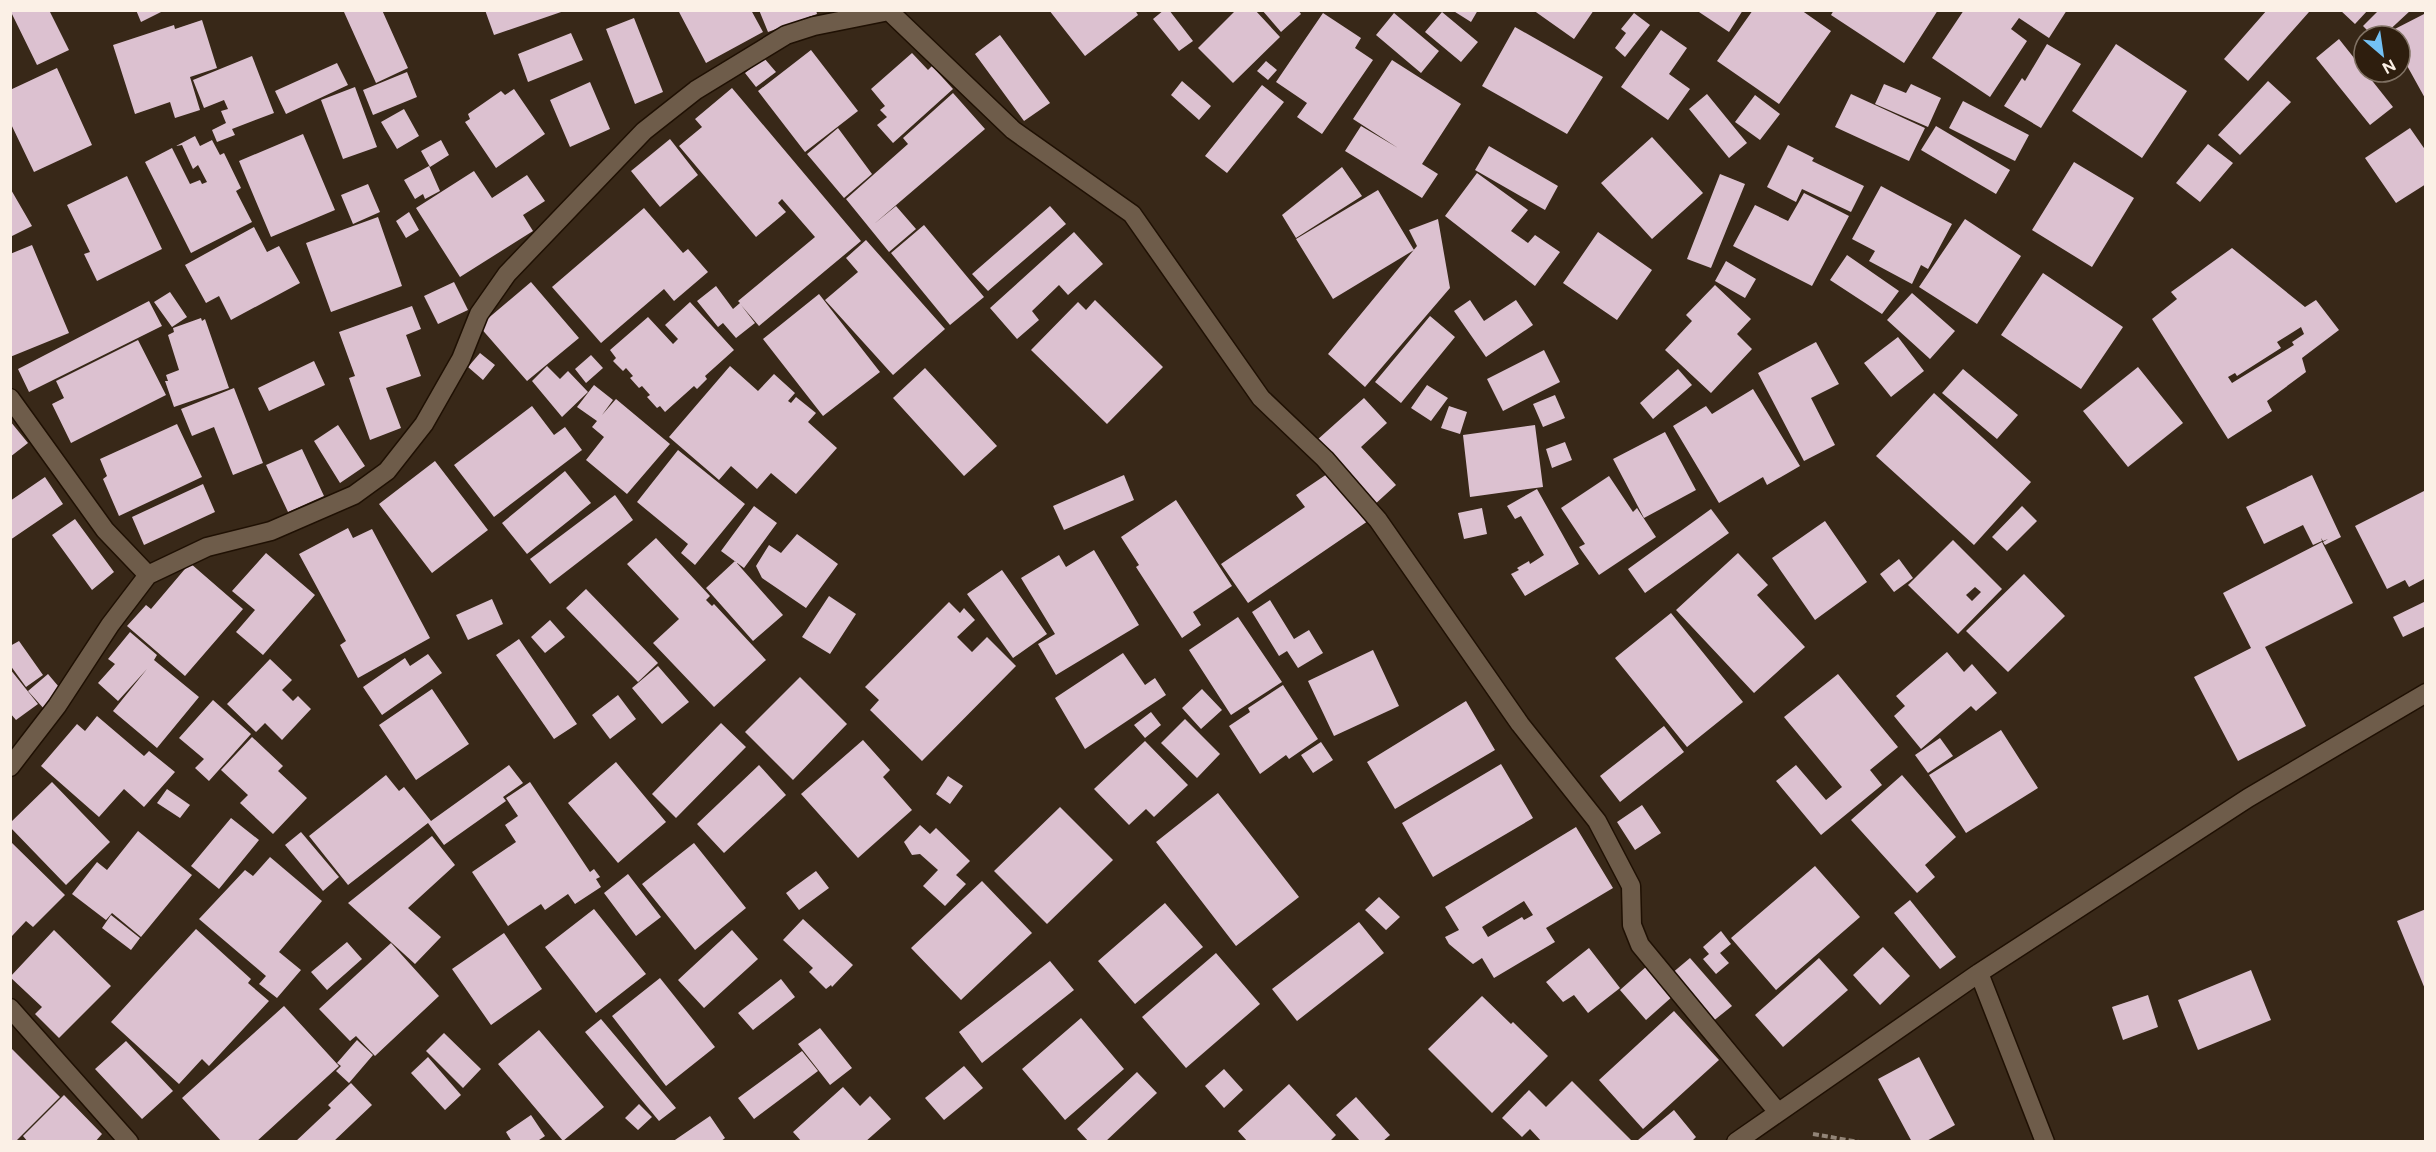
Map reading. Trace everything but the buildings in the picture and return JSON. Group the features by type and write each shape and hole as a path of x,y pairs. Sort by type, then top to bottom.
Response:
{"street":[{"path":"10,767 57,706 110,625 147,575 207,547 271,531 354,495 387,471 424,424 461,359 479,314 507,274 644,131 696,90 786,35 814,26 892,11 1013,130 1132,214 1261,398 1325,459 1378,520 1520,724 1597,821 1631,886 1632,925 1640,945 1778,1111"},
{"path":"10,398 105,530 147,575"},
{"path":"1736,1142 1979,973 2248,798 2426,693"},
{"path":"1979,973 2045,1142"},
{"path":"10,1008 129,1142"}]}
